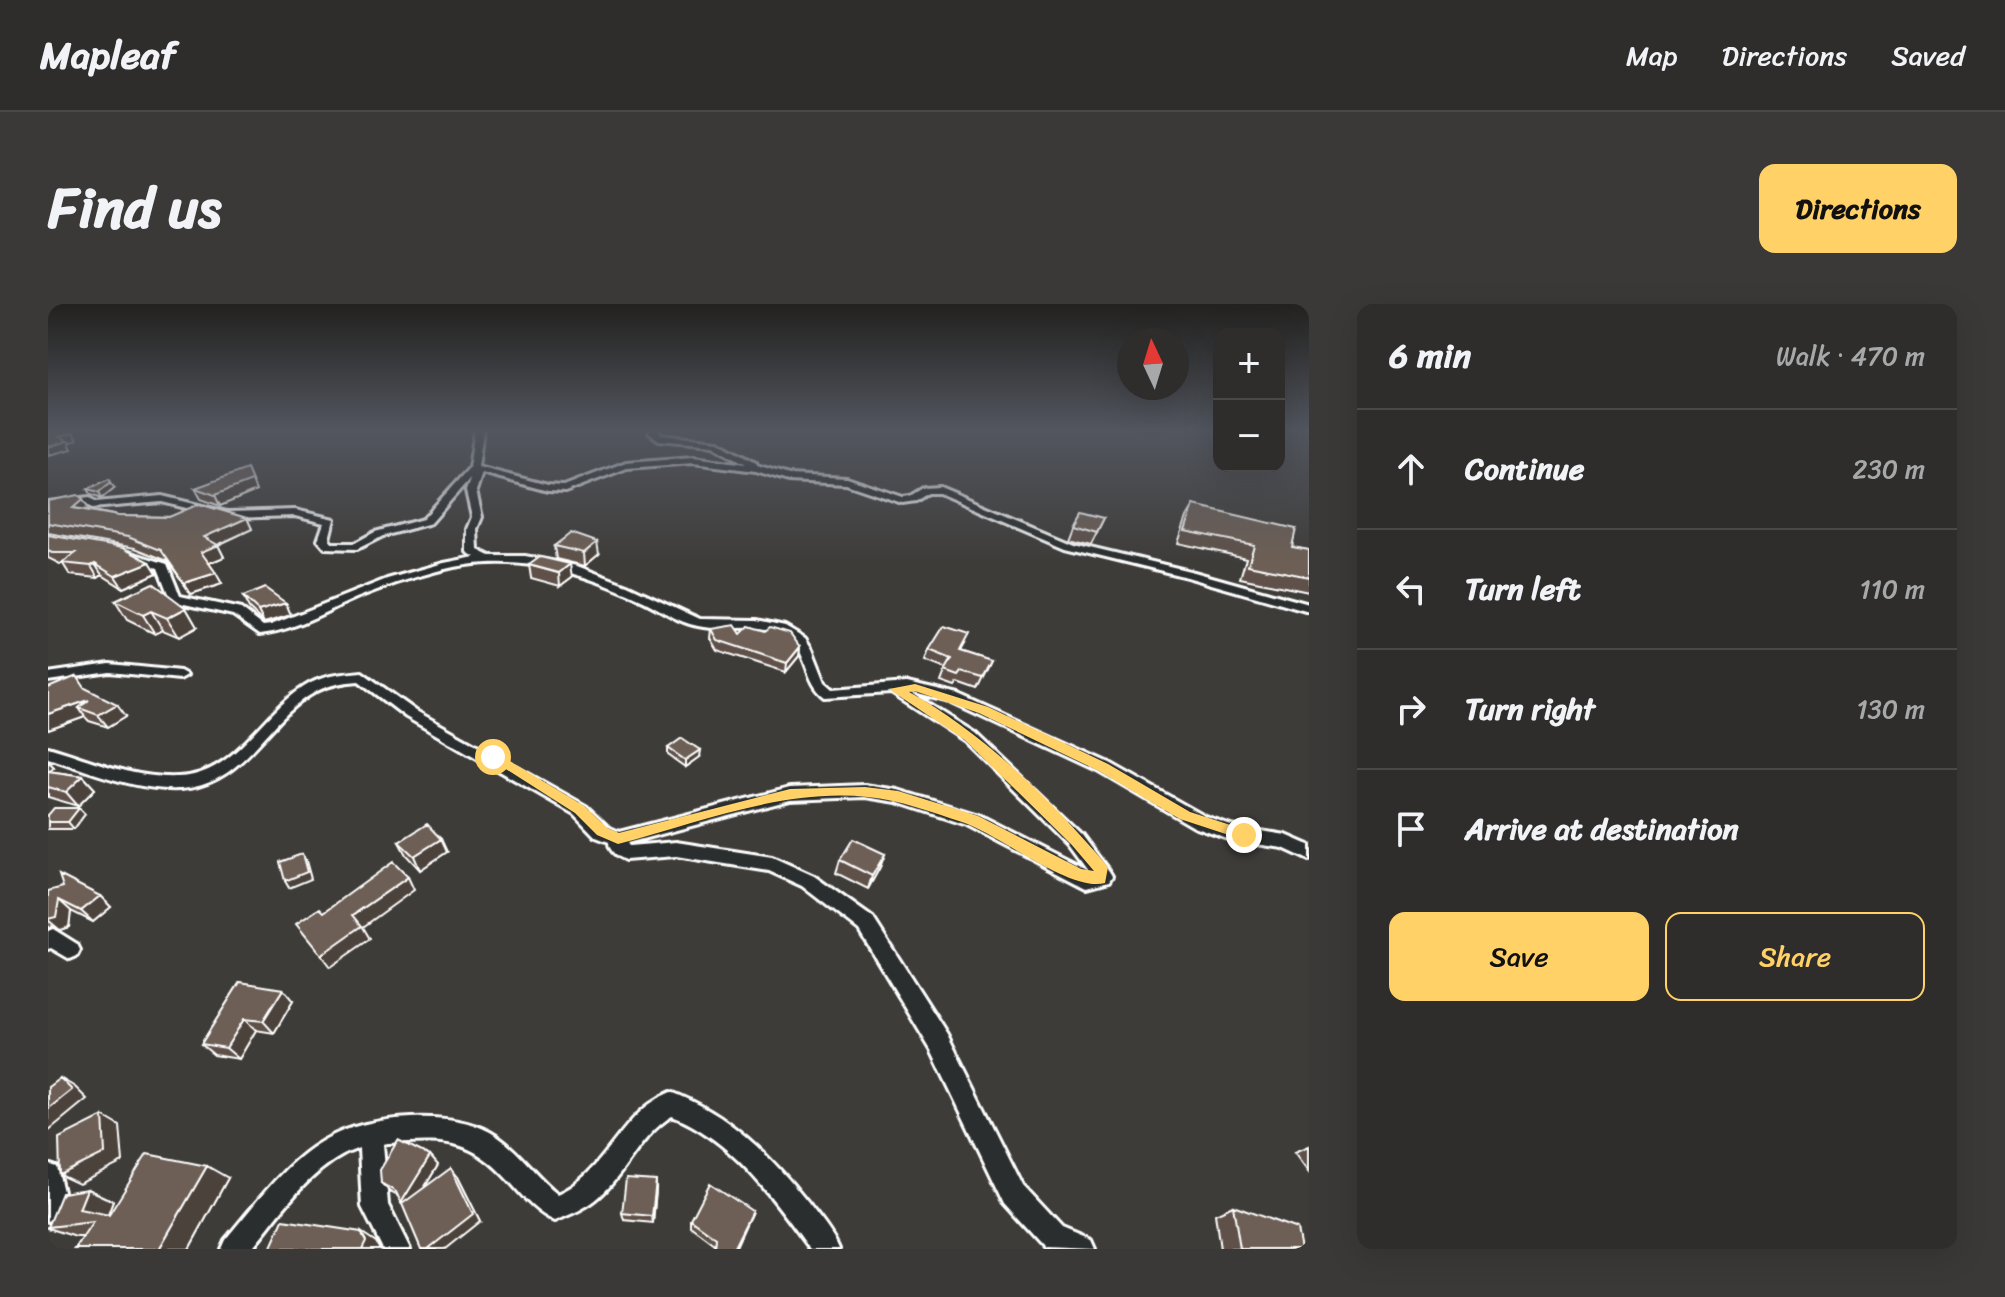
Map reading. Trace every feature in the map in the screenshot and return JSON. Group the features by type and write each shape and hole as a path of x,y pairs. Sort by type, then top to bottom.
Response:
{"street":[{"path":"48,505 83,499 90,500 92,505 162,499 227,515 312,515 331,522 324,537 325,543 348,547 427,521 472,474"},
{"path":"476,474 471,491 477,517 470,546 473,552 486,558"},
{"path":"496,474 548,488 565,489 603,474"},
{"path":"776,474 788,478 847,481 902,500 913,499 926,490 946,492 1069,545 1190,574 1309,608"},
{"path":"96,549 134,554 163,566 175,598 237,612 260,630 287,626 394,579 486,558 520,558 569,565 700,623 755,622 786,631 807,646 821,690 830,694 915,688 954,698 1104,767 1200,822 1230,833 1286,842 1309,853"},
{"path":"48,677 110,668 180,675"},
{"path":"48,752 133,777 195,782 224,768 305,691 338,677 362,676 411,714 516,771 580,810 602,832 618,839 790,794 865,791 934,806 973,820 1087,879 1103,876 1076,840 970,737 936,712 895,689"},
{"path":"618,839 617,845 625,853 687,850 772,864 808,881 866,924 939,1042 1014,1195 1053,1238 1082,1249"},
{"path":"48,940 53,938 70,950"},
{"path":"234,1249 302,1171 349,1138 370,1133 443,1129 478,1139 492,1148 527,1185 555,1208 582,1197 654,1114 671,1104 683,1107 750,1157 783,1190 826,1249"},
{"path":"370,1133 375,1207 397,1249"},
{"path":"48,1176 52,1200 48,1208"}],"building":[{"path":"233,474 249,474 252,481 215,495 195,488"},
{"path":"109,479 111,482 99,492 88,489"},
{"path":"78,495 83,499 73,508 118,516 169,517 199,504 247,518 204,537 218,545 201,552 216,573 184,583 161,550 128,537 48,523 48,501"},
{"path":"1194,505 1296,529 1292,547 1309,550 1309,577 1248,565 1254,545 1185,531"},
{"path":"1080,512 1104,518 1097,532 1073,525"},
{"path":"571,533 597,542 584,553 554,546"},
{"path":"48,535 123,548 150,562 115,576 95,564 62,563 76,553 48,551"},
{"path":"540,557 570,564 559,573 529,565"},
{"path":"153,583 186,608 167,618 151,611 143,615 115,601"},
{"path":"265,588 286,603 258,611 243,597"},
{"path":"735,625 741,634 749,626 765,631 770,627 790,633 800,647 787,663 717,640 711,629"},
{"path":"944,626 969,634 960,651 992,661 983,678 945,671 952,659 929,650"},
{"path":"77,676 85,688 117,704 98,715 79,708 89,700 48,714 48,688"},
{"path":"682,738 700,750 685,760 668,748"},
{"path":"48,771 83,776 66,792 48,787"},
{"path":"54,808 79,808 68,822 48,822 48,815"},
{"path":"427,824 441,839 414,856 399,842"},
{"path":"853,839 885,854 872,876 840,860"},
{"path":"302,854 307,872 285,881 280,862"},
{"path":"393,862 408,877 353,915 362,926 321,955 296,924 320,908 324,912"},
{"path":"59,875 100,896 81,911 59,900 56,917 48,919 48,891 63,887"},
{"path":"240,982 283,989 263,1021 244,1019 226,1048 201,1044"},
{"path":"60,1078 72,1090 48,1109 48,1087"},
{"path":"103,1116 105,1153 60,1175 59,1138"},
{"path":"398,1140 430,1156 401,1203 396,1192 381,1183 380,1170"},
{"path":"147,1154 207,1166 159,1249 75,1249 93,1222 48,1227 62,1193 87,1189 79,1209 109,1215"},
{"path":"451,1168 473,1214 428,1249 421,1249 402,1204"},
{"path":"626,1179 656,1181 652,1216 622,1213"},
{"path":"710,1183 752,1211 733,1249 715,1249 716,1238 691,1220"},
{"path":"1233,1206 1297,1229 1301,1249 1240,1249"},
{"path":"283,1220 361,1232 366,1241 362,1249 270,1249"}],"route":[{"path":"493,757 580,810 602,832 618,839 790,794 865,791 934,806 973,820 1087,879 1095,880 1103,876 1091,856 1076,840 970,737 936,712 895,689 907,687 954,698 984,710 1104,767 1185,815 1215,828 1244,835"}]}
